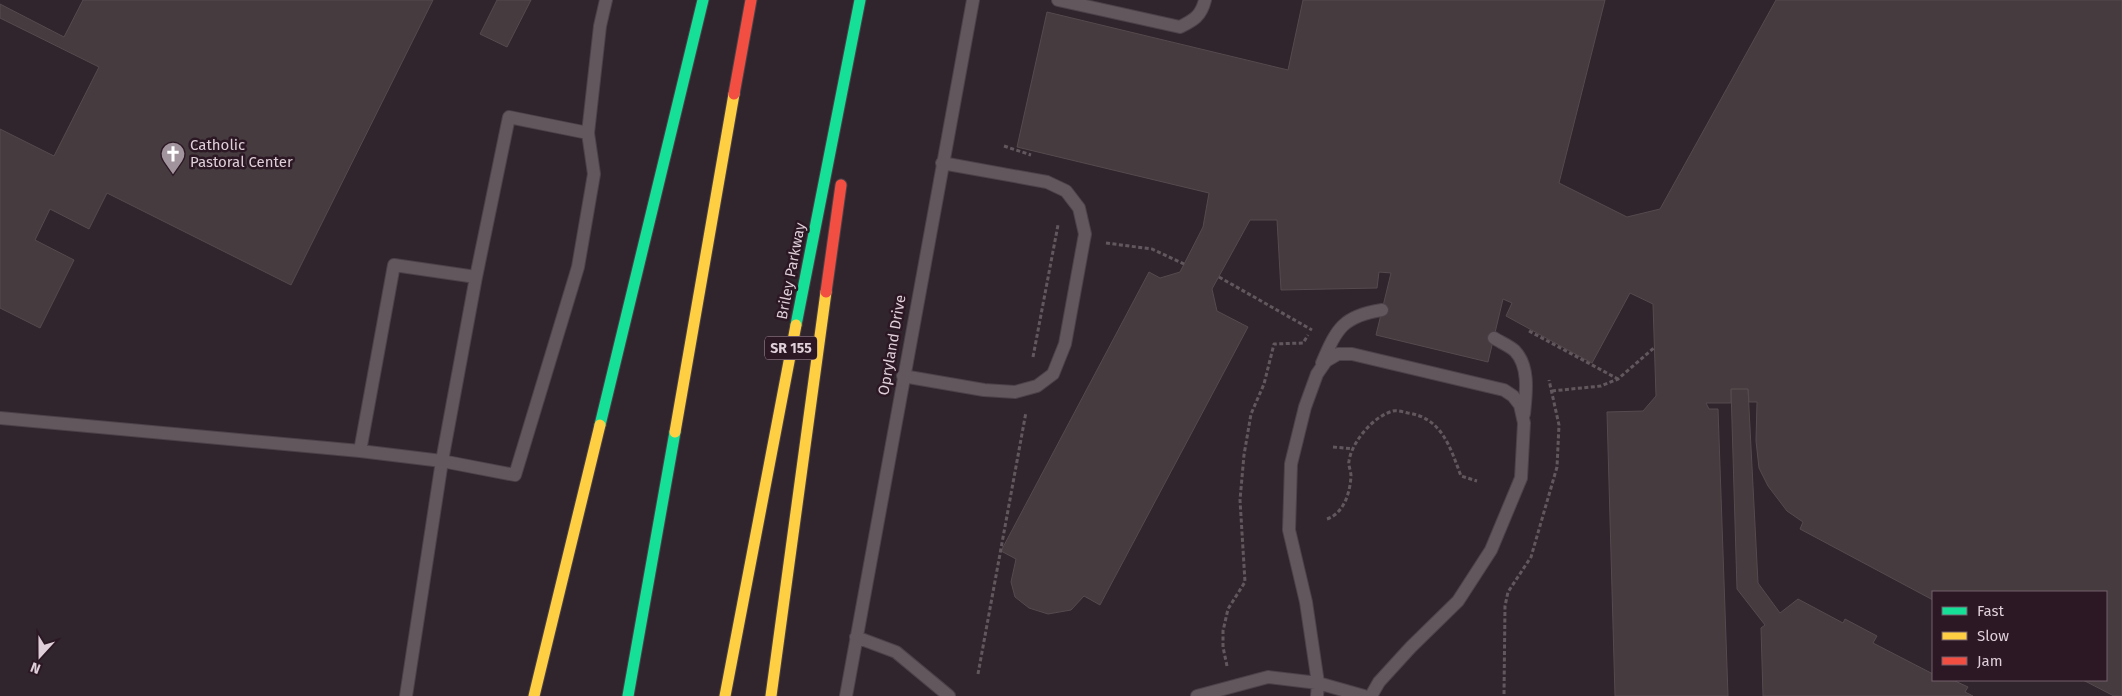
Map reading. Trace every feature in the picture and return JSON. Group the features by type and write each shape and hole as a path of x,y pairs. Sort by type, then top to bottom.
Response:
{"highway":[{"path":"534,696 703,0"},
{"path":"628,696 751,0"},
{"name":"Briley Parkway","path":"725,696 860,0"},
{"path":"854,88 866,0"},
{"path":"771,696 842,176"}],"lane":[{"path":"0,418 360,451 442,461 515,475 578,267 594,174 588,133 600,26 606,0"},
{"name":"Opryland Drive","path":"846,696 973,0"},
{"path":"1058,0 1180,27 1196,19 1203,8 1205,0"},
{"path":"406,696 442,461 476,277 509,118 588,133"},
{"path":"903,376 984,390 1015,392 1037,386 1053,374 1065,344 1085,234 1079,208 1066,191 1048,182 942,163"},
{"path":"360,451 394,265 476,277"},
{"path":"1318,690 1306,602 1289,530 1291,464 1305,407 1332,340 1345,323 1360,313 1382,310"},
{"path":"1371,696 1379,682 1411,647 1458,601 1491,550 1521,478 1526,380 1522,363 1515,350 1494,338"},
{"path":"1317,374 1326,361 1338,354 1352,354 1504,390 1513,396 1520,405 1524,423"},
{"path":"856,637 896,652 949,696"},
{"path":"1197,696 1268,677 1318,690 1364,696"}],"path":[{"path":"1033,357 1058,225"},
{"path":"1102,243 1152,249 1184,264"},
{"path":"1219,277 1312,330"},
{"path":"1232,688 1223,647 1223,631 1228,609 1245,582 1240,500 1244,455 1251,414 1264,384 1274,344 1303,343 1318,323"},
{"path":"1527,330 1618,379"},
{"path":"1504,694 1508,592 1531,557 1557,468 1559,425 1552,391 1601,386 1618,379 1654,347"},
{"path":"1327,519 1336,516 1343,506 1350,488 1351,473 1349,461 1359,438 1376,419 1394,411 1419,414 1437,427 1450,447 1461,476 1477,481"},
{"path":"1332,447 1354,449"}],"building":[{"name":"Catholic Pastoral Center","path":"83,0 433,0 291,285 107,193 89,229 50,209 35,240 74,260 40,328 0,308 0,129 54,156 99,67 0,18 0,4 64,37"},
{"path":"497,0 531,0 507,47 480,34"},
{"path":"1303,0 1605,0 1559,183 1627,217 1660,209 1776,0 2122,0 2122,696 2114,696 2085,681 2107,681 2107,591 1932,591 1932,599 1800,529 1803,522 1787,511 1768,486 1759,468 1756,441 1757,402 1749,402 1748,389 1731,389 1731,403 1706,403 1709,409 1718,409 1728,696 1615,696 1607,412 1643,411 1656,396 1653,304 1630,293 1592,363 1506,316 1512,303 1503,299 1488,362 1376,335 1391,273 1379,272 1377,288 1281,290 1277,220 1250,220 1212,289 1217,311 1248,327 1100,605 1084,596 1071,610 1048,614 1029,608 1015,597 1011,582 1016,559 1001,551 1149,272 1160,278 1180,272 1203,227 1209,193 1017,147 1047,12 1288,70"},
{"path":"1731,389 1748,389 1758,583 1780,613 1798,599 1843,623 1845,619 1877,636 1873,643 1932,673 1932,681 1955,681 1968,687 1965,692 1973,696 1763,696 1761,628 1765,625 1737,589"}],"traffic: fast":[{"path":"600,425 703,0"},
{"path":"796,325 860,0"},
{"path":"628,696 675,432"}],"traffic: slow":[{"path":"675,432 734,94"},
{"path":"771,696 826,292"},
{"path":"725,696 796,325"},
{"path":"534,696 600,425"}],"traffic: jam":[{"path":"734,94 751,0"},
{"path":"826,292 841,185"}],"place":[{"name":"Catholic Pastoral Center","path":"173,175"}]}
